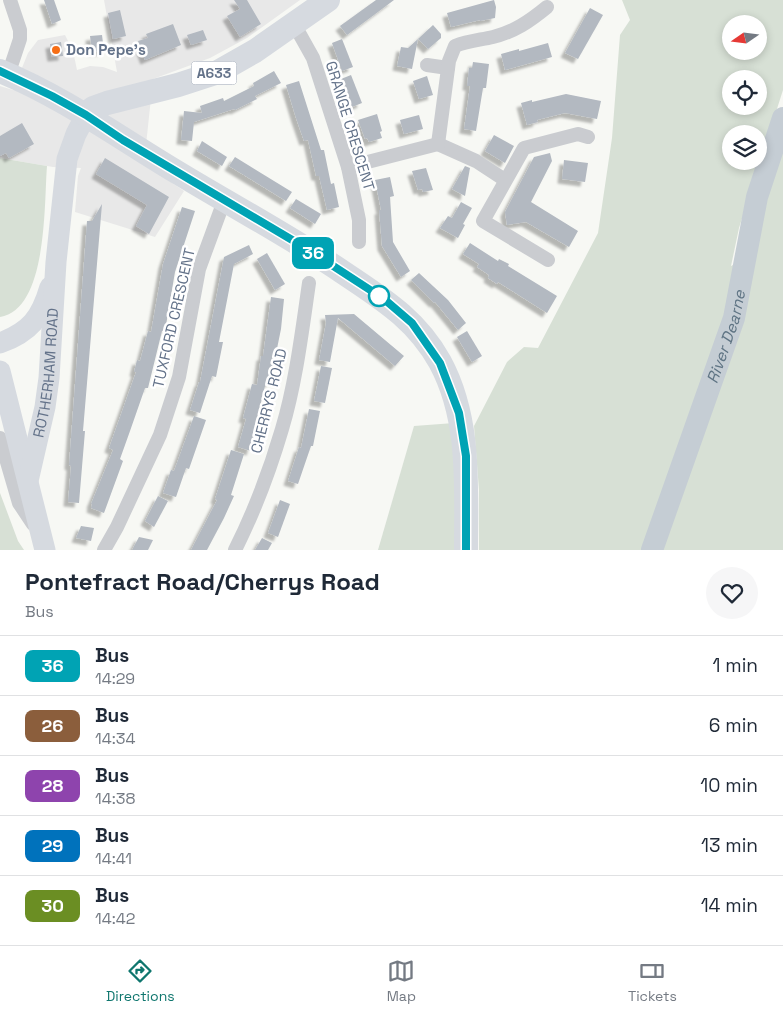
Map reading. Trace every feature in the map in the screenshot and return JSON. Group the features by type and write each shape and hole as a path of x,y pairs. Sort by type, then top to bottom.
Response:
{"highway":[{"name":"A633","path":"86,115 93,108 107,103 170,87 218,72 255,51 328,0"},
{"path":"4,73 86,115 123,140 304,247 384,299 412,323 431,347 440,363 459,413 466,456 466,550"}],"main road":[{"name":"ROTHERHAM ROAD","path":"28,481 45,407 49,378 56,262 67,160 76,134 86,115"},
{"name":"ROTHERHAM ROAD","path":"0,343 24,332 33,324 48,294 56,262"},
{"name":"ROTHERHAM ROAD","path":"0,371 43,544"}],"street":[{"path":"4,73 20,39 20,30 10,0"},
{"path":"438,144 448,68 455,46 467,41 510,32 528,22 547,7"},
{"name":"GRANGE CRESCENT","path":"294,24 313,58 348,167 359,220 359,242"},
{"path":"427,65 448,68"},
{"path":"548,260 480,226 524,148 578,134 588,137"},
{"path":"348,167 438,144 476,161 505,180"},
{"name":"TUXFORD CRESCENT","path":"104,550 117,527 160,435 179,376 199,269 224,200"},
{"name":"CHERRYS ROAD","path":"235,550 263,486 282,428 300,342 308,282"},
{"path":"0,438 19,503 43,544"}],"shaded area":[{"path":"104,0 300,0 247,38 210,58 153,79 144,164 184,191 155,237 75,212 78,176 81,168 53,167 0,158 0,86 13,90 28,53 38,40 65,35 73,51 77,70 90,66 103,67 117,72"},
{"path":"622,0 783,0 783,90 767,140 767,125 722,125 722,170 757,170 739,228 731,266 751,256 763,200 783,137 783,550 479,550 479,490 474,426 507,362 524,347 538,348 598,233 612,138 620,35 630,20"},
{"path":"0,158 47,166 43,228 35,275 27,295 16,310 0,317"},
{"path":"454,423 456,550 378,550 414,426"},
{"path":"0,493 18,541 24,550 0,550"}],"building":[{"path":"44,0 54,0 61,20 52,24"},
{"path":"234,0 247,0 261,24 240,37 227,16 240,9"},
{"path":"376,0 394,0 347,35 340,26"},
{"path":"494,0 496,7 495,18 451,27 447,13"},
{"path":"590,8 603,15 578,59 565,53"},
{"path":"120,10 126,36 113,39 108,13"},
{"path":"173,24 181,45 145,60 138,41 148,38 146,34"},
{"path":"433,25 441,34 441,38 428,49 418,39"},
{"path":"203,30 207,40 191,45 187,35"},
{"path":"102,35 104,51 92,52 90,36"},
{"path":"342,39 353,67 342,71 332,43"},
{"path":"418,39 412,69 397,66 401,47 408,48"},
{"name":"Don Pepe's","path":"61,42 63,56 52,57 50,44"},
{"path":"548,43 552,57 505,70 501,54"},
{"path":"473,62 489,64 486,88 483,88 476,131 464,129 470,86 467,86 469,68 472,68"},
{"path":"274,71 281,83 255,96 257,99 235,110 194,122 192,141 181,140 184,111 202,113 200,106 223,98 224,101 254,86 253,83"},
{"path":"351,75 362,103 352,107 341,79"},
{"path":"427,76 433,95 419,99 413,81"},
{"path":"299,81 321,150 324,150 331,184 334,183 339,207 327,210 319,176 316,176 308,140 304,141 296,118 286,85"},
{"path":"566,94 601,101 597,119 565,113 537,120 538,122 527,125 521,103"},
{"path":"377,114 382,138 369,142 367,138 365,139 358,120"},
{"path":"419,115 423,129 404,134 400,120"},
{"path":"22,123 34,144 9,158 6,153 0,156 0,136"},
{"path":"494,135 514,146 505,163 485,151"},
{"path":"202,141 227,157 222,166 197,151"},
{"path":"550,153 552,161 531,202 578,231 569,247 526,222 507,225 505,212 534,157"},
{"path":"235,157 292,192 286,201 229,166"},
{"path":"105,158 169,197 149,234 136,226 147,205 96,174"},
{"path":"564,160 588,163 585,182 562,179"},
{"path":"465,166 470,168 465,196 452,189"},
{"path":"426,168 433,190 423,192 422,189 418,190 412,171"},
{"path":"390,177 394,196 390,197 393,242 410,271 401,277 382,246 379,210 381,210 375,180"},
{"path":"296,199 321,214 315,224 290,208"},
{"path":"461,202 472,208 458,238 440,228 448,216 452,218"},
{"path":"102,204 83,431 85,431 79,503 68,502 87,221 92,221"},
{"path":"182,207 195,211 175,272 165,331 162,331 148,388 145,388 120,459 123,461 104,513 91,508 91,504 113,450 109,448 136,372 134,372 137,360 140,361 148,331 151,332 163,264"},
{"path":"470,243 498,261 499,259 509,264 508,266 557,296 547,313 498,282 497,284 488,278 489,275 477,267 479,264 463,254"},
{"path":"249,245 253,254 234,264 219,342 223,342 216,377 212,376 200,413 190,410 200,382 224,257"},
{"path":"267,253 285,284 275,290 257,259"},
{"path":"419,273 448,300 466,323 458,330 435,302 411,280"},
{"path":"271,297 284,299 281,329 270,383 266,382 251,451 238,447 246,419 243,418 252,384 257,385"},
{"path":"354,314 404,356 395,366 338,318 330,362 319,360 326,323 325,315"},
{"path":"467,331 482,356 472,362 457,337"},
{"path":"321,366 332,368 325,403 314,401"},
{"path":"309,409 320,411 313,446 311,446 298,484 288,481 299,447 301,448"},
{"path":"194,416 206,420 189,469 186,468 176,497 163,493 171,470 174,471"},
{"path":"231,450 244,454 231,495 234,496 207,550 191,550 217,500 215,499"},
{"path":"158,496 168,501 154,527 145,521"},
{"path":"280,500 290,504 278,537 268,533"},
{"path":"81,526 94,528 91,541 76,538"},
{"path":"139,537 153,540 148,550 132,550"},
{"path":"262,538 272,543 268,550 255,550"}],"waterway":[{"name":"River Dearne","path":"652,550 734,318 757,197 783,118"}],"bus line":[{"name":"36","path":"0,71 86,115 123,140 304,247 384,299 412,323 431,347 440,363 459,413 466,456 466,550"}],"place":[{"name":"Don Pepe's","path":"56,50"}]}
